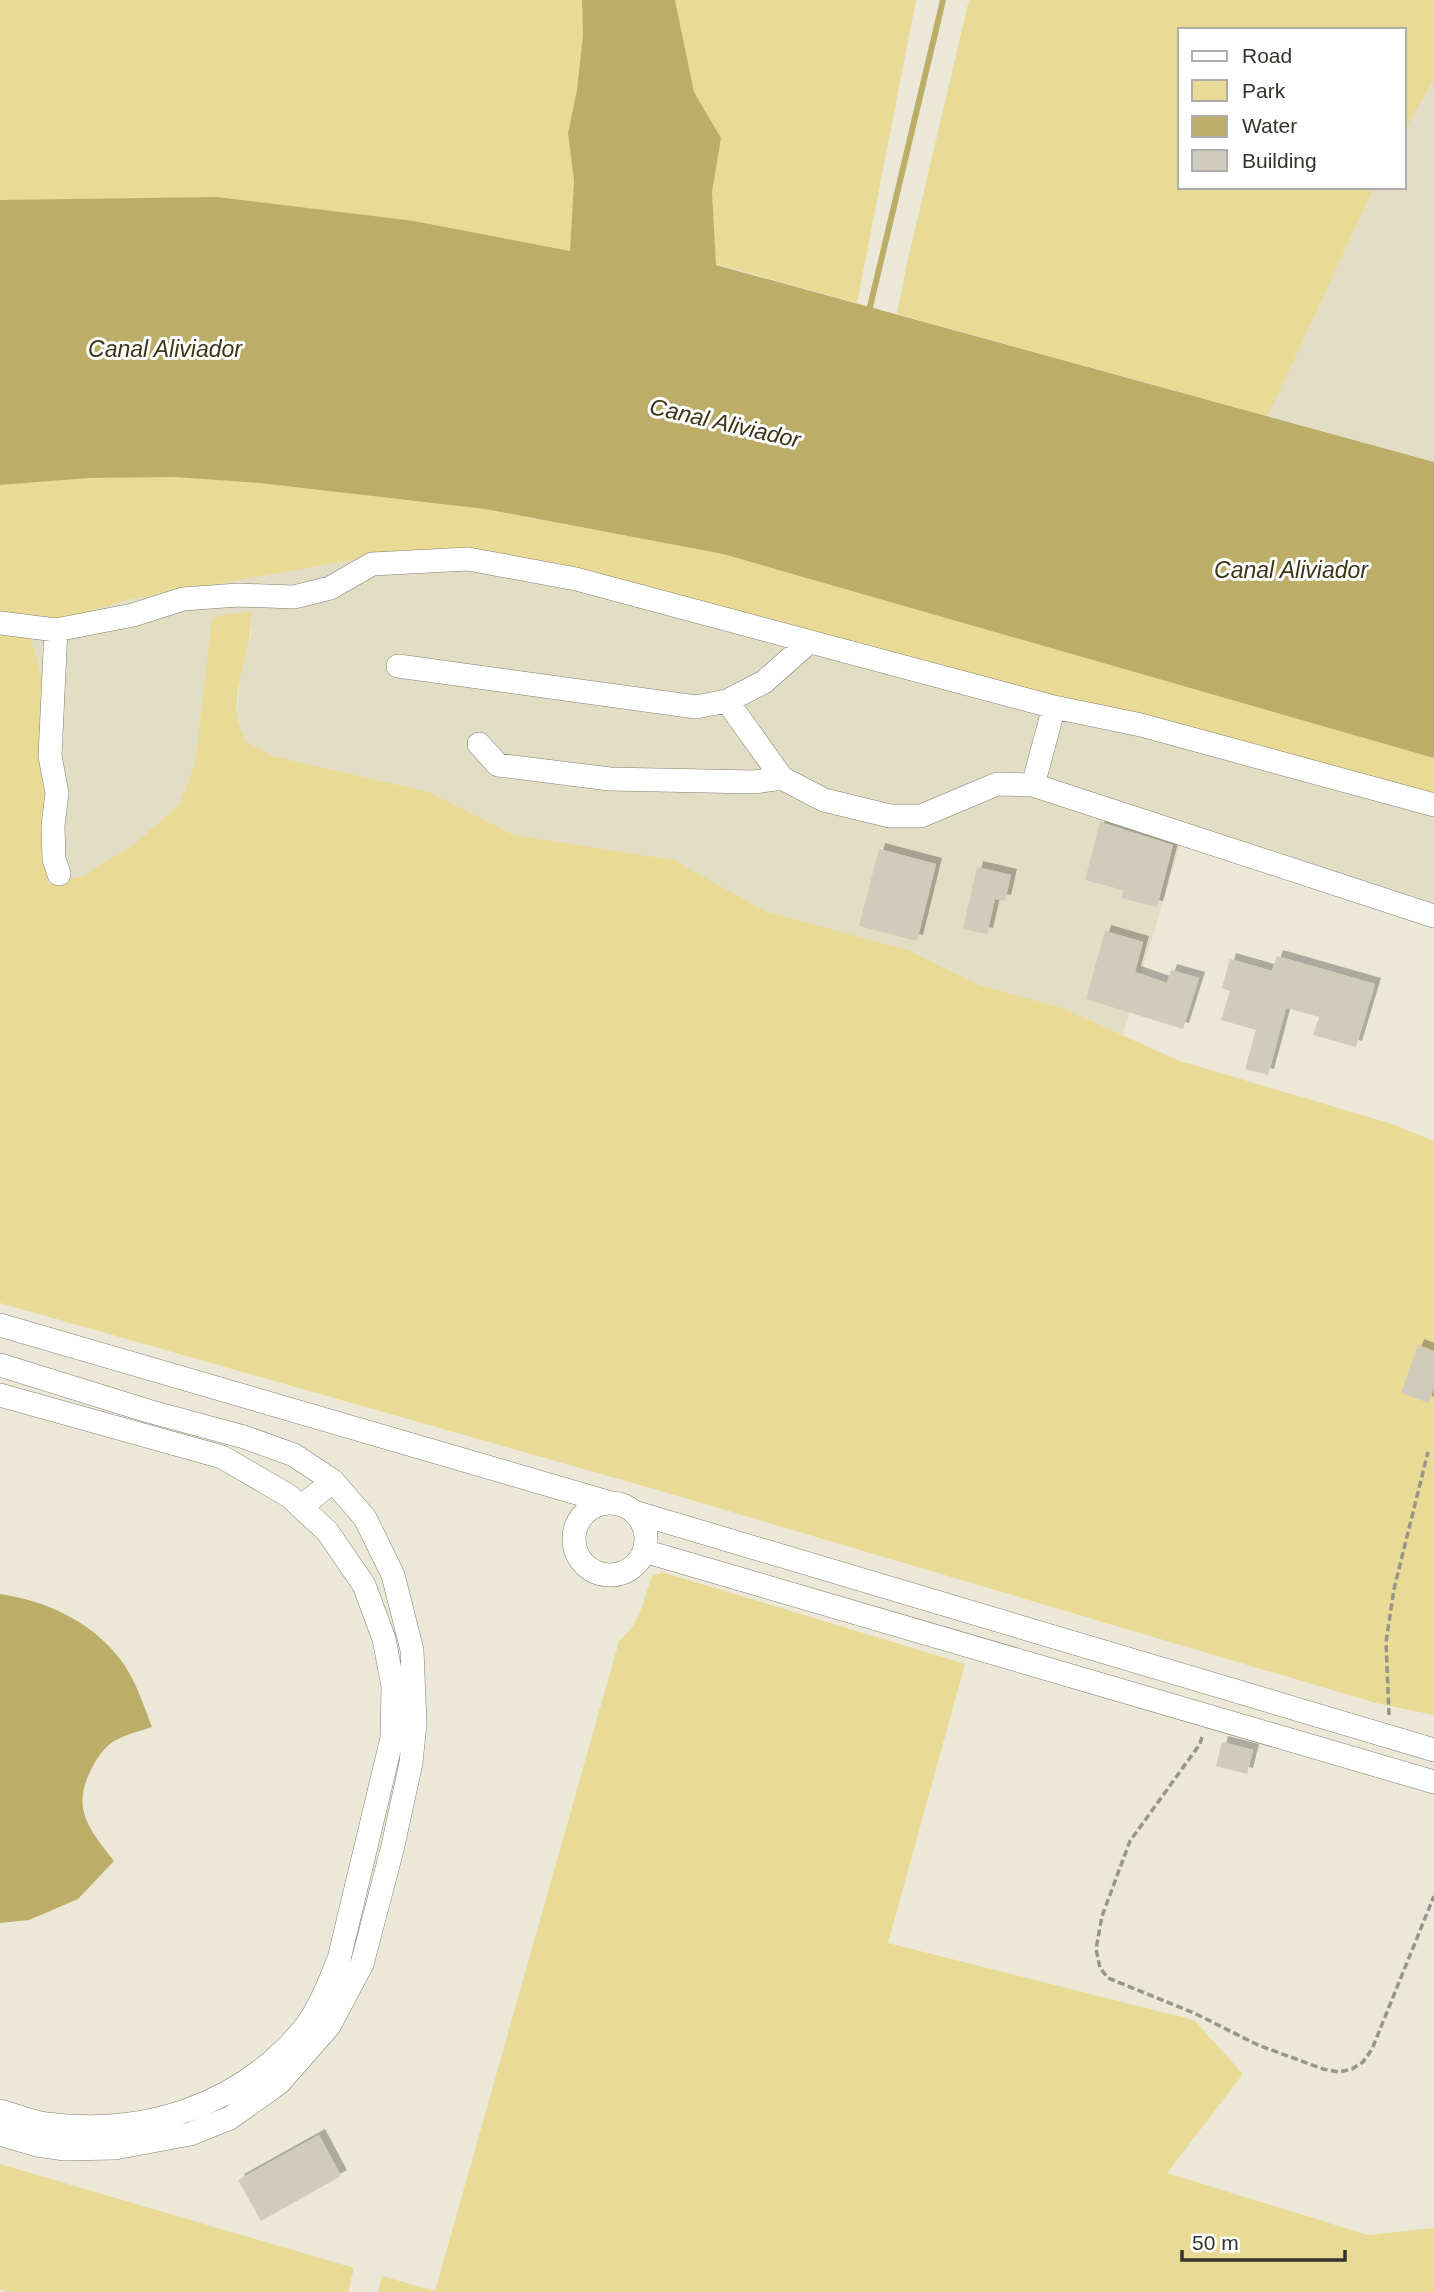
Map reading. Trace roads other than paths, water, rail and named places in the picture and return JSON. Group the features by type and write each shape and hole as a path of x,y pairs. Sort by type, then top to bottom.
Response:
{"street":[{"path":"0,623 56,630 133,615 183,599 238,595 294,597 330,589 372,564 468,559 576,579 1054,707 1141,725 1434,805"},
{"path":"56,630 50,756 57,793 53,826 54,859 59,874"},
{"path":"398,666 696,707 727,701 764,682 809,642"},
{"path":"727,701 782,778 824,800 890,816 921,816 997,783 1033,785 1434,916"},
{"path":"1033,785 1054,707"},
{"path":"479,744 498,765 586,776 754,782 782,778"},
{"path":"0,1325 623,1505 634,1512 1434,1750"},
{"path":"0,1365 148,1411 244,1437 294,1455 333,1481 365,1518 393,1575 412,1650 415,1682 411,1763 392,1850 362,1964 329,2026 279,2082 230,2118 190,2134 115,2148 77,2149 37,2145 0,2134"},
{"path":"0,1395 222,1457 289,1496 327,1531 364,1585 384,1639 393,1686 392,1738 339,1959 328,1986 303,2029 266,2067 214,2101 154,2121 122,2127 71,2126 43,2124 0,2111"},
{"path":"301,1507 333,1481"},
{"path":"611,1503 599,1504 588,1510 579,1519 575,1530 577,1555 593,1572 615,1575 627,1572 636,1565 644,1551 646,1532 642,1521 634,1512"},
{"path":"350,1565 381,1550"},
{"path":"644,1551 1434,1782"},
{"path":"1209,1716 1218,1686"}],"water":[{"name":"Canal Aliviador","path":"582,0 675,0 694,92 721,138 712,192 716,265 1434,462 1434,758 723,554 485,509 259,483 175,477 89,478 0,485 0,200 217,197 414,221 570,251 574,181 568,133 577,90 583,35"},
{"path":"0,1594 51,1608 95,1634 120,1659 130,1674 152,1727 109,1744 96,1760 83,1792 89,1826 114,1861 78,1899 29,1920 0,1923"}],"waterway":[{"path":"870,307 943,0"}]}
